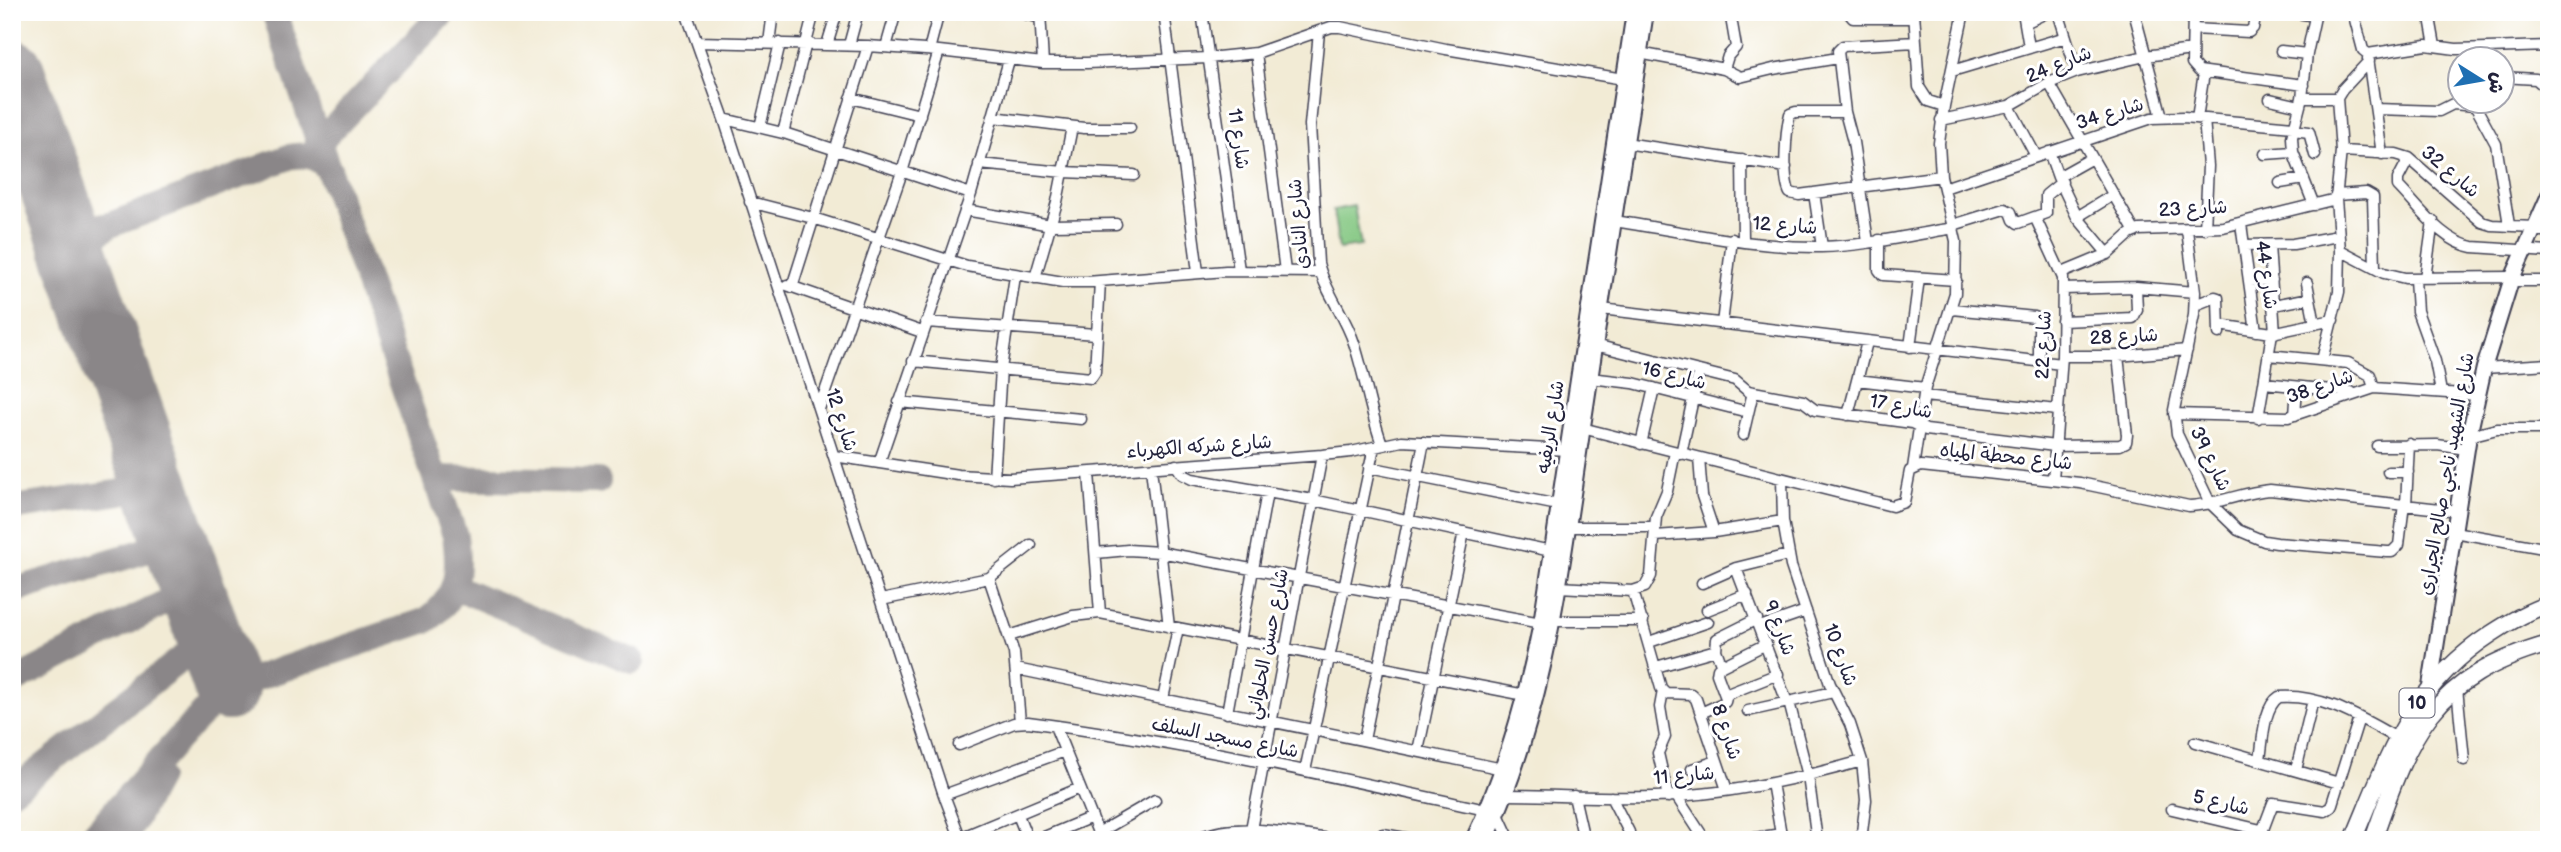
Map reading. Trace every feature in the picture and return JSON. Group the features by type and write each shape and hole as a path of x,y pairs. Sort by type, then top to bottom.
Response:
{"main road":[{"name":"10","path":"2353,840 2397,738 2430,686 2470,649 2502,627 2544,610"},
{"name":"10","path":"2373,840 2390,793 2419,728 2436,706 2456,687 2495,664 2545,648"}],"street":[{"name":"شارع 12","path":"686,12 960,839"},
{"path":"760,127 775,43 773,12"},
{"path":"783,133 814,12"},
{"path":"827,45 837,12"},
{"path":"849,45 859,12"},
{"path":"886,47 896,12"},
{"path":"819,410 920,115 939,12"},
{"path":"1018,12 1041,15 1043,63"},
{"path":"1164,12 1198,272"},
{"name":"شارع 11","path":"1202,12 1239,270"},
{"name":"شارع الريفيه","path":"1473,840 1505,794 1532,715 1547,622 1551,551 1571,447 1634,12"},
{"name":"شارع الريفيه","path":"1486,840 1503,769 1559,587 1568,527 1571,447 1583,428 1646,12"},
{"path":"1724,69 1728,56 1737,47 1730,12"},
{"path":"1848,12 1853,18 1914,15 1921,92 1928,101 1944,106"},
{"path":"1913,468 1925,392 1952,309 1956,280 1953,227 1941,176 1939,144 1941,120 1964,12"},
{"path":"2029,47 2024,18 2048,12"},
{"path":"2058,12 2077,72"},
{"path":"2134,12 2162,117"},
{"path":"2193,12 2192,63 2195,68 2204,73 2304,85"},
{"path":"2193,29 2249,32 2254,26 2256,12"},
{"path":"2292,12 2316,14 2307,54 2301,102 2293,128 2294,152 2314,205"},
{"path":"2353,12 2363,50 2368,58 2382,154"},
{"path":"2429,12 2435,46"},
{"path":"696,42 886,47 1043,63 1172,60 1256,53 1340,27 1623,79"},
{"name":"شارع النادى","path":"1319,32 1310,125 1320,272 1352,335 1378,445"},
{"path":"1952,71 2066,37"},
{"path":"1916,42 1838,48 1845,112 1880,273 1956,280"},
{"path":"792,287 868,46"},
{"path":"2322,360 2339,292 2340,250 2336,197 2341,151 2337,98 2368,58 2416,46 2446,49"},
{"path":"2516,49 2549,46"},
{"name":"شارع 24","path":"1941,120 2009,106 2049,83 2077,72 2145,56 2192,50"},
{"path":"2281,51 2307,54"},
{"path":"1256,53 1285,271"},
{"path":"1639,53 1724,69 1740,77 1838,58"},
{"path":"879,463 971,194 1009,60"},
{"path":"2204,73 2200,118 2208,166 2205,229"},
{"path":"2516,78 2536,79 2549,90"},
{"path":"2049,83 2135,232"},
{"path":"2270,99 2301,102 2337,98"},
{"path":"851,99 920,115"},
{"path":"2009,106 2036,156"},
{"path":"2376,110 2439,111 2446,108"},
{"path":"1845,112 1790,114 1786,167 1787,188 1790,193 1799,195 1941,176"},
{"path":"2482,116 2497,144 2509,225"},
{"path":"993,117 1072,127 1130,128"},
{"name":"شارع 34","path":"1944,188 2141,121 2162,117 2200,118 2293,128"},
{"path":"723,118 783,133 971,194"},
{"path":"1035,278 1064,172 1072,127"},
{"path":"2293,128 2309,132 2315,155"},
{"path":"1625,144 1786,167"},
{"name":"شارع 32","path":"2341,151 2396,154 2409,158 2482,222 2538,229"},
{"path":"2049,152 2077,217 2108,254"},
{"path":"2265,154 2294,152"},
{"path":"2409,158 2398,179 2398,186 2448,237 2464,245 2549,252"},
{"path":"2035,217 2046,213 2046,195 2060,179 2092,159"},
{"path":"1722,324 1737,239 1742,160"},
{"path":"979,164 1134,175"},
{"path":"2280,183 2304,179"},
{"path":"1814,193 1822,247"},
{"name":"شارع 23","path":"2062,273 2108,254 2135,232 2150,229 2205,229 2241,224 2336,197 2366,193 2373,197 2375,268"},
{"path":"2077,217 2113,195"},
{"name":"شارع الشهيد ناجي صالح الجرارى","path":"2430,686 2477,395 2512,279 2523,251 2538,229 2549,195"},
{"path":"750,202 813,218 948,261 1063,282 1239,270 1320,272"},
{"name":"شارع 12","path":"1614,221 1737,239 1822,247 1953,227 2006,209 2018,223 2035,217"},
{"path":"965,210 1051,225 1116,224"},
{"name":"شارع 22","path":"2035,217 2062,273 2061,360 2053,480"},
{"path":"2433,221 2420,279 2417,311 2435,361 2441,392"},
{"name":"شارع 44","path":"2241,224 2256,331"},
{"name":"شارع 39","path":"2186,230 2195,305 2174,414 2177,434 2210,503 2238,530 2264,541 2387,552 2392,552 2399,545 2405,504"},
{"path":"2245,245 2269,246 2338,236"},
{"path":"2258,418 2274,333 2269,246"},
{"path":"2340,250 2395,276 2420,279 2549,281"},
{"path":"994,478 1001,369 1015,275"},
{"path":"1910,347 1919,278"},
{"path":"2250,281 2272,280"},
{"path":"913,360 1091,378 1095,372 1100,281"},
{"path":"776,282 855,309 924,327 1006,327 1096,334"},
{"path":"2307,283 2315,324"},
{"path":"2062,321 2133,318 2137,310 2136,287"},
{"path":"2063,289 2136,287 2195,292"},
{"path":"2195,305 2218,298 2219,329 2274,333 2333,320"},
{"path":"2254,308 2310,298"},
{"name":"شارع 28","path":"1601,309 2039,362 2187,350"},
{"path":"1952,309 2032,316 2039,324 2039,362"},
{"path":"1848,415 1867,342"},
{"name":"شارع 17","path":"1595,345 1735,380 1753,392 1803,401 1815,411 1912,423 1926,430 2055,446 2120,445 2126,442 2118,356"},
{"path":"2268,355 2356,366 2370,375 2374,388"},
{"path":"2484,368 2549,364"},
{"path":"1559,587 1633,591 1640,590 1649,582 1659,508 1667,491 1699,371"},
{"name":"شارع 16","path":"1590,378 1654,388 1748,412"},
{"path":"1857,380 2058,410"},
{"path":"2264,383 2355,393"},
{"path":"2295,415 2297,387"},
{"path":"1641,444 1654,388"},
{"name":"شارع 38","path":"2174,414 2280,418 2374,388 2477,395"},
{"path":"1743,435 1753,392"},
{"path":"899,402 1081,419"},
{"name":"شارع محطة المياه","path":"1583,428 1896,506 1906,498 1909,475 1913,468 1921,466 2102,486 2189,506 2270,490 2458,511"},
{"path":"2377,446 2468,442 2497,429 2549,429"},
{"name":"شارع شركه الكهرباء","path":"834,456 994,478 1322,455 1395,441 1571,447"},
{"path":"1364,740 1424,442"},
{"path":"2405,504 2409,444"},
{"path":"1305,771 1369,467 1378,445"},
{"name":"شارع حسن الحلواني","path":"1250,835 1322,455"},
{"path":"1699,458 1702,496 1714,532"},
{"path":"1176,465 1182,474 1192,479 1313,500 1551,551"},
{"path":"1369,467 1559,505"},
{"path":"1152,468 1160,552 1173,627 1163,699"},
{"path":"2388,472 2408,472"},
{"path":"1089,473 1100,614"},
{"name":"شارع 10","path":"1782,479 1783,520 1788,555 1833,692 1850,724 1862,761 1866,800 1861,840"},
{"path":"1227,713 1267,492"},
{"path":"1568,527 1714,532 1783,520"},
{"path":"2454,531 2549,550"},
{"path":"1418,751 1464,532"},
{"path":"881,600 989,579 1031,545"},
{"path":"1096,553 1128,550 1160,552 1547,622 1643,621"},
{"path":"1702,583 1736,568 1788,555"},
{"name":"شارع 9","path":"1736,568 1788,702 1808,776 1817,840"},
{"path":"989,579 1009,636 1016,669 1020,722"},
{"path":"1633,591 1662,691 1660,707 1665,737 1658,752 1673,797 1705,840"},
{"path":"1707,610 1747,594"},
{"path":"1722,666 1716,650 1720,636 1806,611"},
{"path":"1009,636 1073,616 1100,614 1525,695"},
{"path":"1649,642 1708,622"},
{"path":"1701,713 1724,704 1726,700 1717,672 1722,666 1766,644"},
{"path":"1656,667 1716,650"},
{"path":"1016,669 1503,769"},
{"path":"1725,695 1778,674"},
{"path":"2456,687 2464,760"},
{"name":"شارع 8","path":"1662,691 1693,696 1727,790"},
{"path":"1748,710 1833,692"},
{"path":"2260,759 2269,709 2274,699 2285,696 2313,700 2342,709 2397,738"},
{"path":"2296,770 2313,700"},
{"path":"2260,835 2273,803 2329,810 2360,718"},
{"name":"شارع مسجد السلف","path":"959,745 1020,722 1055,726 1305,771 1492,812"},
{"path":"1055,726 1099,836 1155,800"},
{"path":"2195,742 2339,783"},
{"path":"944,795 1065,751"},
{"path":"1692,769 1717,761"},
{"name":"شارع 11","path":"1505,794 1673,797 1772,783 1862,761"},
{"path":"1743,840 1782,837 1772,783"},
{"path":"960,839 1080,788"},
{"path":"1574,796 1584,840"},
{"path":"1611,797 1629,832 1629,840"},
{"name":"شارع 5","path":"2172,809 2260,835"},
{"path":"1492,812 1510,840"},
{"path":"1018,815 1028,840"},
{"path":"1037,840 1092,817"},
{"path":"1194,840 1217,831 1337,840"},
{"path":"1369,840 1383,834 1416,840"}],"green space":[{"path":"1354,206 1361,246 1339,249 1333,210"}],"taxiway":[{"path":"89,840 227,688 427,620 445,603 457,573 455,536 274,12"},
{"path":"319,143 444,12"},
{"path":"54,193 76,221 89,227 98,227 110,225 289,157 312,157 330,171"},
{"path":"88,291 84,252 91,240 110,225"},
{"path":"435,478 598,481"},
{"path":"12,508 156,487"},
{"path":"12,591 175,542"},
{"path":"455,587 632,661"},
{"path":"12,682 191,589"},
{"path":"12,791 208,638"},
{"path":"124,840 158,777"}],"runway":[{"path":"12,72 227,688"}]}
